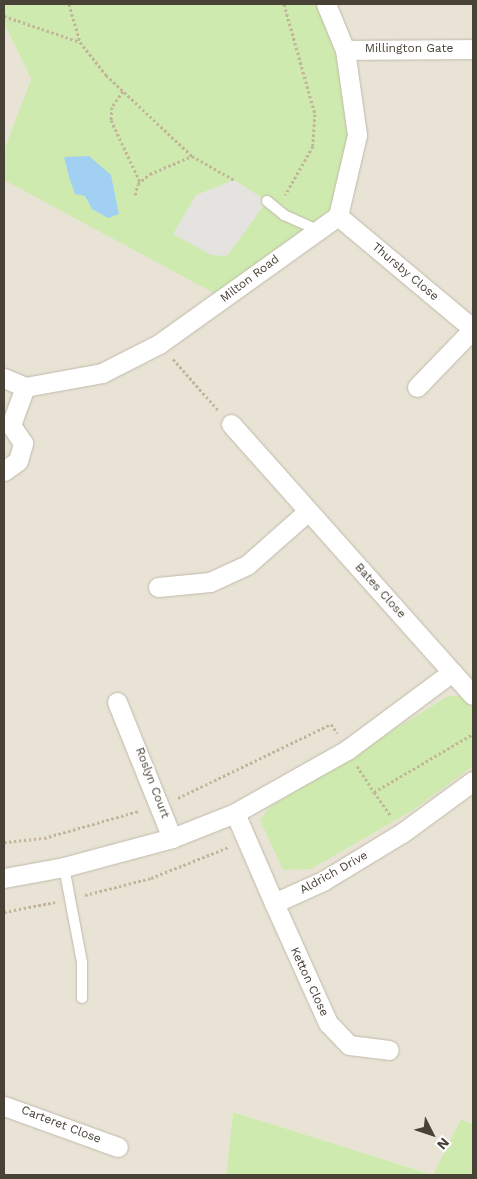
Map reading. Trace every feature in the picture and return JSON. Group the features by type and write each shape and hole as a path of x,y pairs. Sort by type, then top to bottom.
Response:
{"street":[{"path":"326,4 345,50 357,135 338,216"},
{"name":"Millington Gate","path":"345,50 473,49"},
{"name":"Milton Road","path":"25,387 102,373 159,344 316,229 338,216"},
{"name":"Thursby Close","path":"338,216 473,329 417,387"},
{"path":"4,378 25,387 7,425 23,443 18,461 4,471"},
{"name":"Bates Close","path":"231,424 452,672"},
{"path":"158,586 210,582 247,565 308,511"},
{"path":"4,878 64,867 172,838 234,813 347,750 452,672 473,695"},
{"name":"Roslyn Court","path":"118,702 172,838"},
{"name":"Aldrich Drive","path":"274,904 323,882 402,834 473,781"},
{"path":"234,813 274,904"},
{"name":"Ketton Close","path":"274,904 328,1023 350,1045 389,1050"},
{"name":"Carteret Close","path":"4,1106 118,1147"}],"lane":[{"path":"267,201 284,215 316,229"},
{"path":"64,867 82,962 82,998"}],"path":[{"path":"69,4 80,42 123,91 192,156 234,180"},
{"path":"284,4 316,114 313,146 294,185 281,199 284,215"},
{"path":"4,16 80,42"},
{"path":"123,91 112,107 111,120 140,182"},
{"path":"135,195 140,182 192,156"},
{"path":"159,344 231,424"},
{"path":"374,792 402,834"},
{"path":"4,912 70,899 151,878 246,840"}],"shaded area":[{"path":"326,4 473,4 473,1124 461,1119 433,1175 233,1112 226,1175 4,1175 4,180"},
{"path":"4,23 31,79 4,150"},
{"path":"234,180 267,201 227,256 211,255 173,234 196,195"}],"green space":[{"path":"4,4 326,4 357,135 338,216 225,299 4,180 4,150 31,79 4,23"},
{"path":"448,696 461,696 473,709 473,766 413,810 311,869 283,870 260,820 270,807"},
{"path":"233,1112 433,1175 226,1175"},
{"path":"461,1119 473,1124 473,1175 433,1175"}],"water":[{"path":"89,156 111,175 119,214 108,218 92,209 85,196 75,194 64,157"}]}
